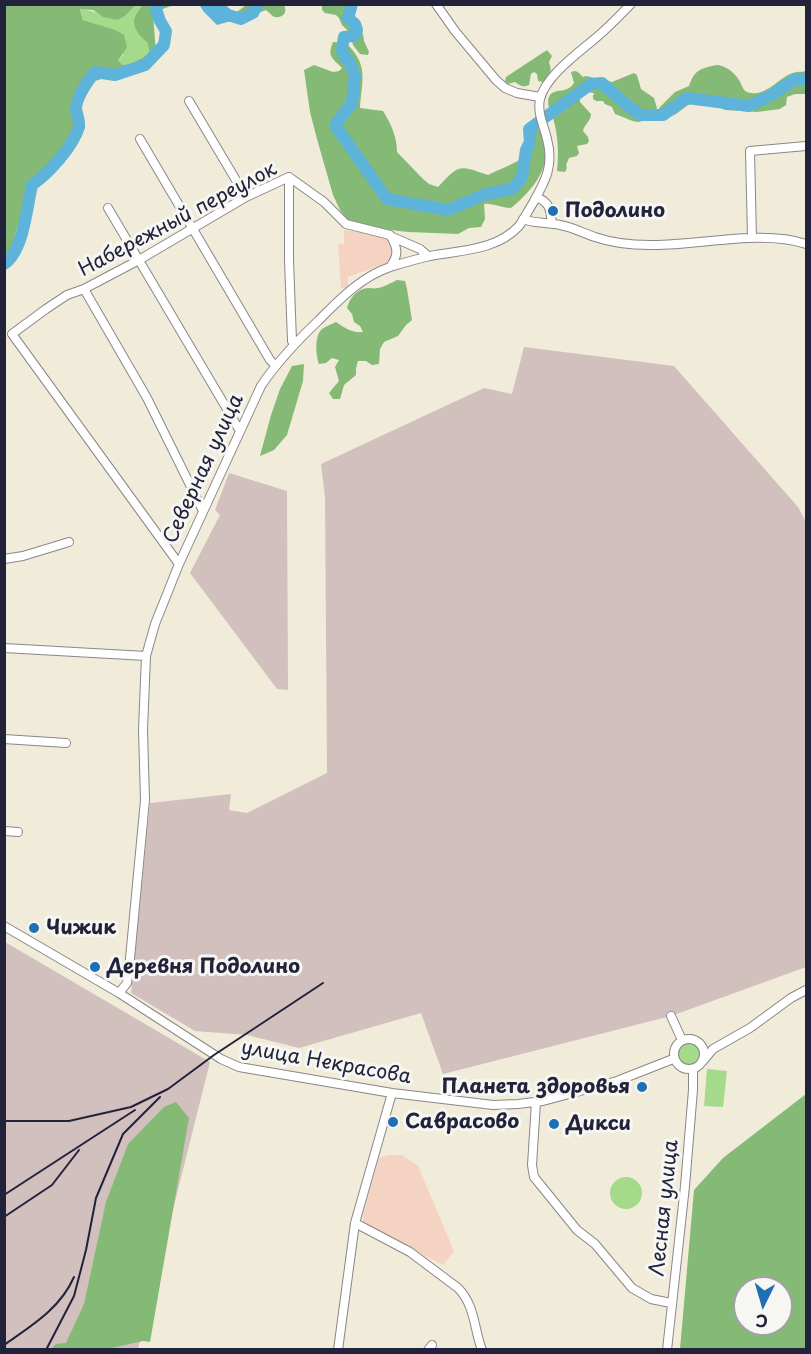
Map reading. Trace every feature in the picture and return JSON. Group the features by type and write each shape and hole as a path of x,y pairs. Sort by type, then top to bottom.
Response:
{"street":[{"path":"436,4 455,31 496,80 505,88 517,93 540,97 559,71 631,4"},
{"name":"Северная улица","path":"118,993 127,983 129,969 145,800 143,730 146,656 155,624 179,564 261,386 275,365 294,344 358,284 390,268 428,256 481,248 495,243 518,227 546,178 550,163 549,148 540,115 540,97"},
{"path":"189,101 246,197"},
{"path":"140,139 275,365"},
{"path":"752,238 750,151 807,146"},
{"path":"289,177 289,260 292,341 294,344"},
{"name":"Набережный переулок","path":"179,564 12,334 67,295 84,289 139,260 246,197 289,177 324,202 346,224 390,235 420,249 428,256"},
{"path":"536,197 546,202 549,207 552,224"},
{"path":"108,208 240,431"},
{"path":"524,219 561,225 598,238 624,243 650,245 752,238 791,239 807,244"},
{"path":"390,235 396,245 396,254 390,268"},
{"path":"84,289 147,398 203,511"},
{"path":"4,559 23,556 69,542"},
{"path":"4,648 146,656"},
{"path":"4,739 66,743"},
{"path":"4,831 18,832"},
{"name":"улица Некрасова","path":"4,926 118,993 221,1059 239,1067 392,1093 493,1105 536,1102 617,1081 673,1059"},
{"path":"725,1041 700,1043 694,1040 682,1040 674,1047 673,1059 685,1070 699,1066 713,1049 750,1028 791,998 807,990"},
{"path":"671,1016 682,1040"},
{"path":"700,1043 703,1049 703,1061"},
{"name":"Лесная улица","path":"667,1350 686,1186 693,1069"},
{"path":"338,1350 355,1223 392,1093"},
{"path":"536,1102 532,1165 534,1177 577,1230 594,1244 632,1288 651,1299 671,1304"},
{"path":"355,1223 410,1252 458,1288 470,1304 482,1350"}],"shaded area":[{"path":"344,230 388,236 394,246 390,262 348,277 348,288 341,288 338,244 344,244"},
{"path":"524,347 674,366 798,507 806,522 806,967 671,1016 443,1074 421,1013 299,1048 247,1035 195,1031 131,993 150,803 231,794 229,810 247,813 327,773 325,497 321,464 484,388 512,394"},
{"path":"229,473 287,491 288,690 277,689 190,573 220,515 215,510"},
{"path":"5,942 210,1062 138,1349 5,1350"},
{"path":"388,1155 402,1155 418,1166 454,1251 443,1265 365,1224 362,1219 379,1158"}],"green space":[{"path":"5,4 136,5 118,20 103,17 93,10 80,9 83,20 113,29 124,35 127,47 118,61 123,65 150,54 147,42 138,32 134,22 135,15 142,5 173,5 153,13 156,53 134,67 95,81 85,96 72,137 60,159 50,174 34,178 16,232 12,252 5,261"},
{"path":"136,5 142,5 134,17 147,42 150,54 123,65 117,62 123,55 113,29 83,20 80,8 118,20"},
{"path":"245,5 284,5 285,10 280,17 274,17 266,10 245,18 236,18 234,15"},
{"path":"322,5 355,5 353,10 356,25 363,34 368,55 360,54 353,45 350,33 339,18 336,15 325,13"},
{"path":"333,42 346,43 358,58 363,80 360,108 383,111 393,130 397,152 429,184 438,187 451,174 460,169 471,169 488,175 513,164 521,159 523,146 529,137 536,130 543,130 546,158 536,182 511,208 484,204 485,219 481,227 469,228 458,234 373,228 348,220 333,195 310,112 304,70 314,65 333,72 339,71 342,68 331,54"},
{"path":"547,50 552,56 549,62 551,70 546,80 538,81 537,74 534,72 527,86 521,86 515,82 508,84 505,81 506,77"},
{"path":"716,65 723,66 732,72 744,90 751,93 765,91 789,74 806,70 806,94 787,97 786,105 780,109 757,112 725,110 711,104 696,103 688,105 669,117 661,116 659,108 675,92 689,86 699,71"},
{"path":"575,71 583,77 612,82 634,73 637,75 641,89 654,98 657,108 646,119 633,121 615,114 612,107 603,101 593,99 595,94 584,93 580,102 591,114 583,131 589,141 587,144 577,146 579,153 569,158 565,172 557,171 557,137 548,104 549,98 552,93 565,90 574,83 571,72"},
{"path":"397,280 405,281 412,320 398,336 384,342 380,349 379,364 372,365 366,361 358,361 356,375 344,385 340,399 333,399 329,393 339,381 335,367 339,360 332,358 326,363 319,364 316,346 319,332 336,322 352,331 363,332 354,322 347,308 352,298 360,290 380,287"},
{"path":"304,364 303,381 287,435 274,450 260,456 280,389 292,366"},
{"path":"688,1042 696,1046 700,1054 696,1062 688,1066 680,1062 676,1054 680,1046"},
{"path":"707,1069 727,1071 723,1107 704,1106"},
{"path":"806,1094 806,1349 680,1349 694,1190 723,1158"},
{"path":"176,1102 189,1118 150,1342 143,1341 107,1349 51,1349 56,1344 66,1343 84,1304 106,1202 128,1144 164,1107"},
{"path":"626,1177 637,1182 642,1193 637,1204 626,1209 615,1204 610,1193 615,1182"}],"water":[{"path":"201,5 221,5 232,14 231,21 217,25 204,12"}],"waterway":[{"path":"4,264 11,258 20,239 32,185 46,174 76,135 79,127 76,109 80,95 89,80 95,72 115,75 145,65 164,45 166,31 156,9 158,4"},
{"path":"215,4 228,15 241,19 253,13 258,4"},
{"path":"352,4 348,18 355,24 357,30 354,36 344,37 342,49 355,76 352,103 335,125 387,199 448,210 486,194 512,189 522,177 526,150 530,142 529,129 591,84 602,83 641,115 663,115 687,98 749,106 795,79 806,80"}],"railway":[{"path":"4,1121 69,1121 131,1107 168,1089 214,1055 323,983"},
{"path":"46,1350 74,1296 96,1198 123,1134 160,1097"},
{"path":"4,1195 135,1110"},
{"path":"4,1217 52,1185 79,1150"},
{"path":"4,1345 53,1308 74,1277"}],"place":[{"name":"Подолино","path":"553,211"},
{"name":"Чижик","path":"34,928"},
{"name":"Деревня Подолино","path":"95,967"},
{"name":"Планета здоровья","path":"642,1087"},
{"name":"Саврасово","path":"393,1122"},
{"name":"Дикси","path":"554,1124"}]}
